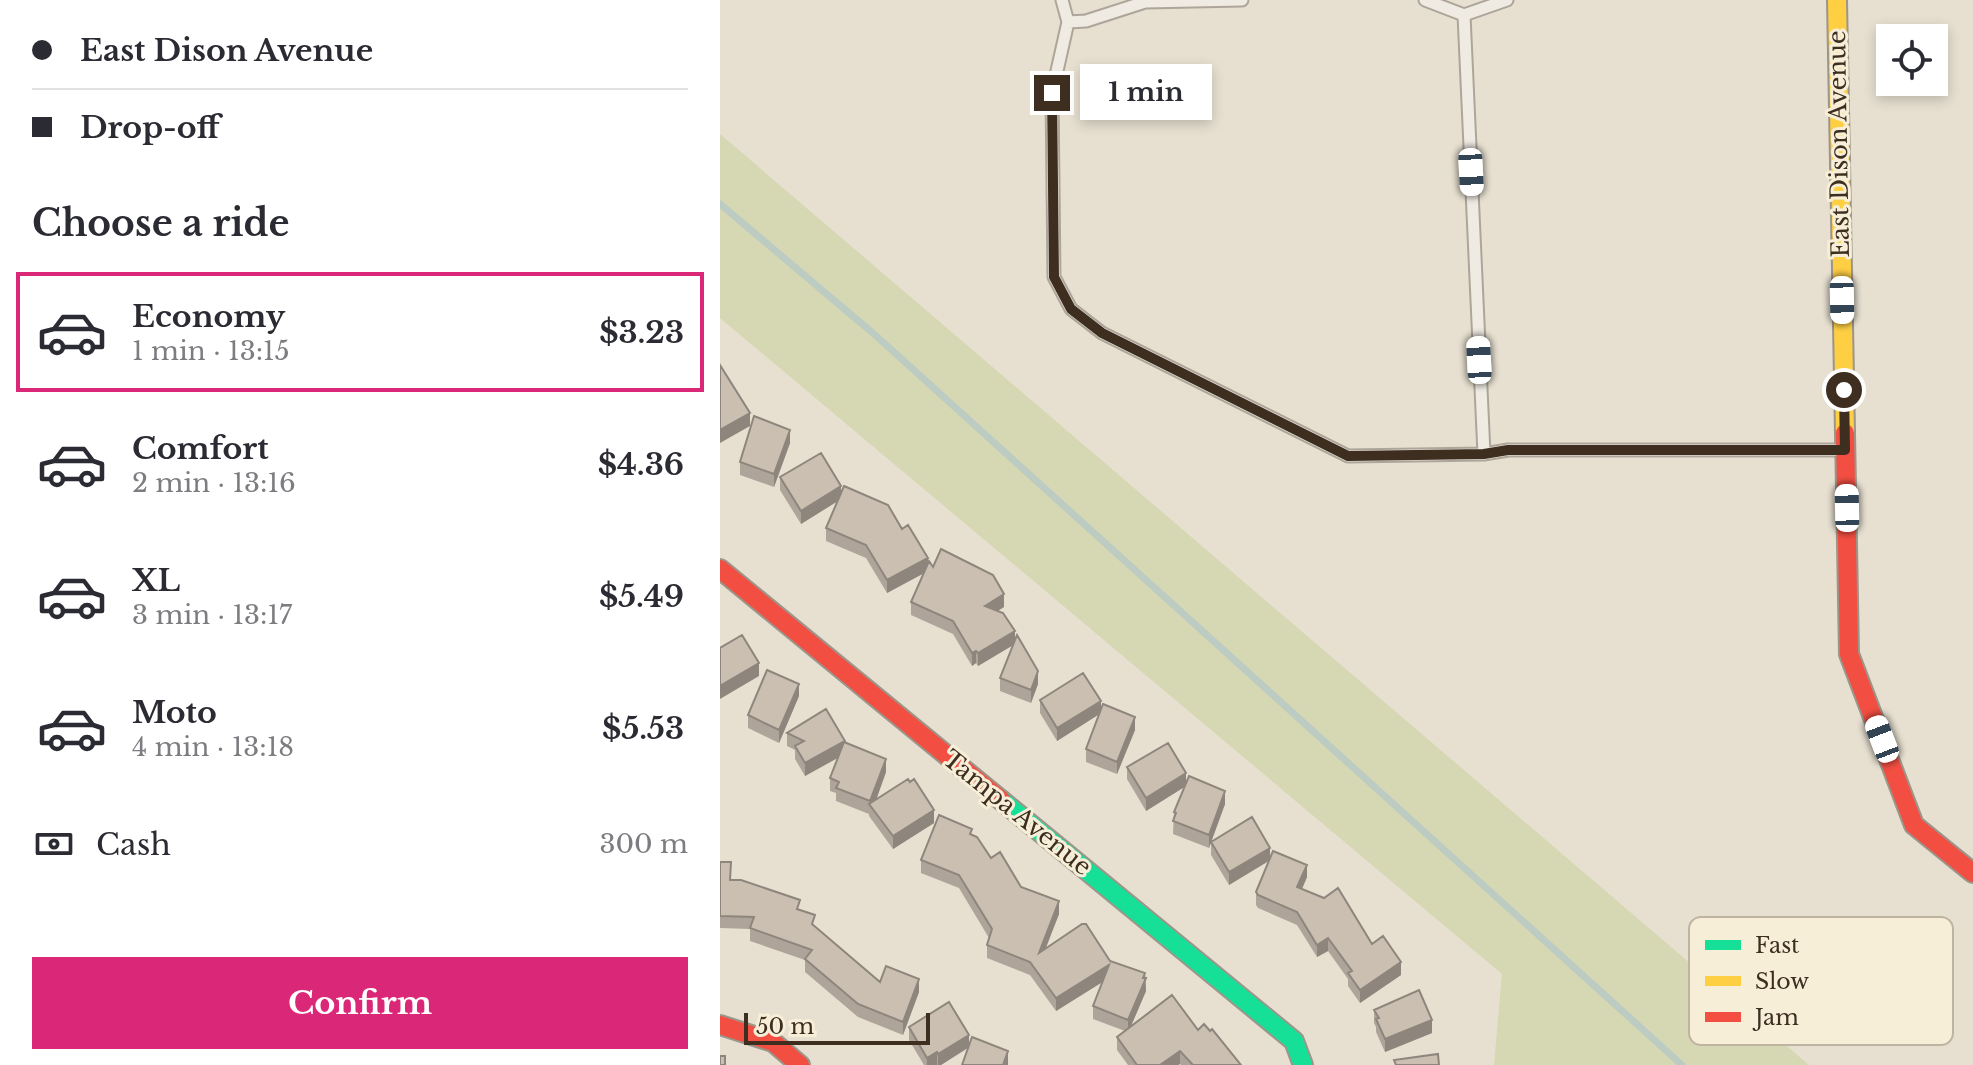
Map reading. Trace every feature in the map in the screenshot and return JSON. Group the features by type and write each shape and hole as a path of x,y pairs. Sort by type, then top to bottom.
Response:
{"street":[{"name":"East Dison Avenue","path":"1837,0 1849,654 1914,825 1973,873"},
{"name":"Tampa Avenue","path":"720,569 1294,1041 1303,1065"},
{"path":"720,1025 773,1042 800,1065"}],"lane":[{"path":"1062,0 1068,22 1052,93 1054,277 1071,309 1102,333 1348,456 1484,454 1508,450 1845,450"},
{"path":"1068,22 1086,21 1145,2 1242,0"},
{"path":"1425,0 1464,15 1507,0"},
{"path":"1464,15 1484,454"}],"green space":[{"path":"720,134 1689,962 1689,1045 1786,1045 1809,1065 1494,1065 1502,974 720,318"}],"building":[{"path":"720,365 750,413 720,430"},
{"path":"754,416 790,430 774,474 740,462"},
{"path":"821,453 841,486 801,511 780,477"},
{"path":"844,486 888,505 902,529 908,525 928,558 887,580 866,545 826,528"},
{"path":"941,549 993,575 1004,594 985,606 1003,613 1015,631 978,653 972,653 953,621 911,602 929,561 933,567"},
{"path":"742,635 759,663 720,686 720,648"},
{"path":"1017,635 1038,671 1031,690 1000,678"},
{"path":"767,670 799,684 779,730 748,715"},
{"path":"1083,673 1101,701 1057,728 1040,700"},
{"path":"1103,704 1135,717 1117,762 1086,749"},
{"path":"826,709 845,741 805,763 795,746 804,741 787,733"},
{"path":"844,742 886,759 870,801 836,788 839,782 830,778"},
{"path":"1168,743 1186,773 1146,798 1127,767"},
{"path":"1189,776 1225,791 1209,835 1173,821"},
{"path":"908,779 910,782 914,779 934,810 893,836 869,804"},
{"path":"939,815 972,829 970,834 977,837 991,858 1000,852 1021,887 1059,901 1039,953 1086,924 1110,961 1145,973 1143,978 1146,978 1128,1020 1093,1006 1109,965 1056,998 1030,962 987,945 992,929 959,875 921,860"},
{"path":"1252,817 1270,848 1229,872 1211,842"},
{"path":"1273,851 1307,865 1297,887 1324,898 1338,888 1372,944 1383,936 1401,962 1360,990 1348,973 1352,971 1328,938 1317,945 1297,912 1256,892"},
{"path":"720,862 731,862 730,880 741,880 800,900 797,909 815,915 812,924 880,982 886,966 919,979 903,1022 858,1004 805,959 812,950 750,928 754,917 720,916"},
{"path":"1419,990 1432,1020 1385,1039 1374,1010"},
{"path":"1172,995 1198,1030 1204,1024 1210,1031 1212,1029 1241,1065 1193,1065 1180,1051 1160,1065 1137,1065 1117,1037"},
{"path":"949,1002 969,1035 927,1058 909,1027"},
{"path":"972,1037 1008,1051 1003,1065 962,1065"},
{"path":"1438,1054 1439,1065 1396,1065 1394,1060"},
{"path":"720,1056 725,1056 725,1065 720,1065"}],"waterway":[{"path":"720,204 874,334 1682,1065"}],"traffic: fast":[{"path":"1001,800 1294,1041 1303,1065"}],"traffic: slow":[{"path":"1837,0 1845,433"}],"traffic: jam":[{"path":"1845,433 1849,654 1914,825 1973,873"},
{"path":"720,569 1001,800"},
{"path":"720,1025 773,1042 800,1065"}],"route":[{"path":"1052,93 1054,277 1071,309 1102,333 1348,456 1484,454 1508,450 1845,450 1844,390"}]}
